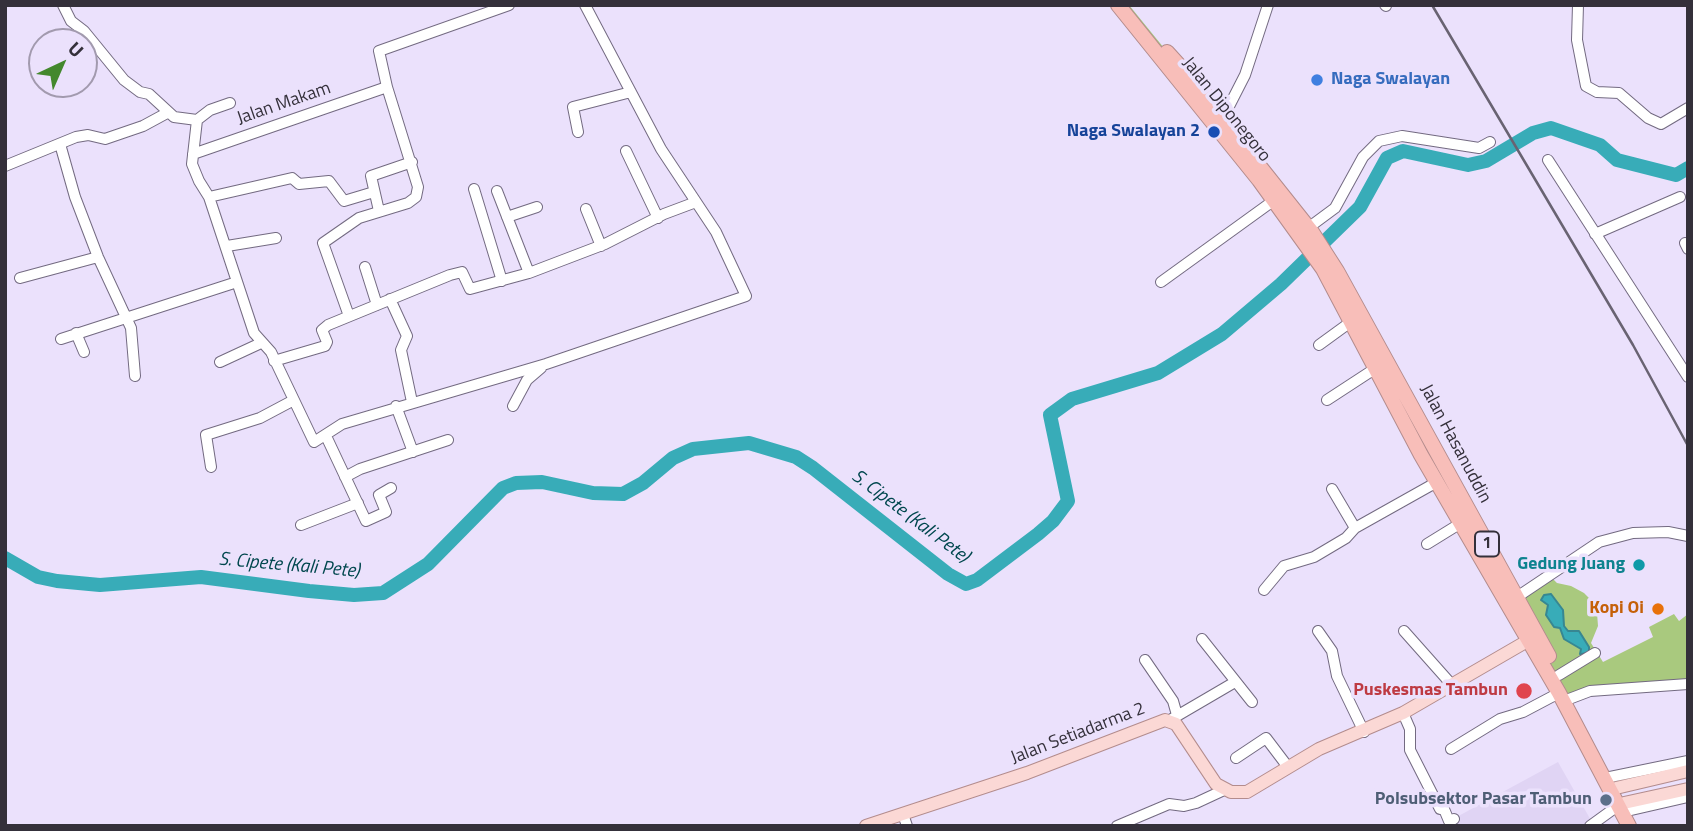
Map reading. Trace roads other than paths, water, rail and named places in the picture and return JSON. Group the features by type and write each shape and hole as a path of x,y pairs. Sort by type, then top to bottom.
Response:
{"highway":[{"name":"Jalan Diponegoro","path":"1118,5 1220,122"},
{"name":"Jalan Diponegoro","path":"1129,5 1308,233"},
{"name":"Jalan Hasanuddin","path":"1308,233 1517,597 1559,675 1564,696 1636,826"},
{"name":"Jalan Hasanuddin","path":"1330,270 1352,321 1437,482 1613,782 1624,806 1629,826"}],"main road":[{"path":"1224,790 1247,792 1319,749 1364,732 1403,713 1529,640"},
{"name":"Jalan Setiadarma 2","path":"866,826 905,820 1173,718 1206,773 1224,790"},
{"path":"1613,782 1688,771"},
{"path":"1624,806 1688,789"}],"street":[{"path":"63,5 71,21 84,31 124,80 140,92 149,94 167,113 181,119 197,120 210,110 230,103"},
{"path":"349,316 322,245 353,222 408,203 415,197 418,187 387,87 380,49 482,10 509,5"},
{"path":"197,120 192,164 209,197 227,246 254,333 275,361 310,439 318,442 342,424 546,364 746,296 722,242 661,149 585,5"},
{"path":"1220,122 1257,43 1268,5"},
{"path":"1578,5 1577,40 1586,86 1597,92 1619,93 1648,118 1661,124 1688,108"},
{"name":"Jalan Makam","path":"193,153 387,87"},
{"path":"578,132 573,107 631,92"},
{"path":"5,166 76,136 88,135 105,139 167,113"},
{"path":"1308,233 1335,208 1363,157 1379,141 1402,136 1479,148 1490,142"},
{"path":"60,144 75,197 98,257 134,335 135,376"},
{"path":"626,151 658,218"},
{"path":"1548,160 1688,377"},
{"path":"379,211 372,174 412,162"},
{"path":"209,197 292,177 299,184 329,181 344,201 374,192"},
{"path":"474,189 502,281"},
{"path":"497,191 529,273"},
{"path":"1161,282 1278,197"},
{"path":"1595,234 1680,197"},
{"path":"275,361 325,346 327,342 322,330 325,327 460,272 470,289 529,273 601,246 696,202"},
{"path":"507,217 537,207"},
{"path":"586,209 601,246"},
{"path":"227,246 276,238"},
{"path":"20,278 98,257"},
{"path":"365,267 377,304"},
{"path":"61,339 237,282"},
{"path":"390,299 407,336 401,350 412,402"},
{"path":"1319,345 1352,321"},
{"path":"76,333 83,352"},
{"path":"220,362 261,343"},
{"path":"513,406 527,380 546,364"},
{"path":"1327,400 1376,368"},
{"path":"211,467 206,435 260,418 292,401"},
{"path":"396,406 414,452"},
{"path":"326,436 367,522 386,512 379,495 391,488"},
{"path":"345,477 448,440"},
{"path":"1264,590 1284,566 1314,558 1346,538 1355,528 1437,482"},
{"path":"1332,489 1355,528"},
{"path":"300,525 358,503"},
{"path":"1427,544 1461,523"},
{"path":"1517,597 1599,542 1633,533 1668,532 1688,536"},
{"path":"1318,631 1332,651 1337,676 1364,732"},
{"path":"1404,631 1452,684"},
{"path":"1202,639 1252,702"},
{"path":"1559,675 1595,653"},
{"path":"1145,660 1173,701 1173,718"},
{"path":"1173,718 1235,682"},
{"path":"1451,749 1500,719 1564,696 1590,691 1688,684"},
{"path":"1403,713 1410,729 1410,750 1440,809 1444,808 1449,821 1454,819"},
{"path":"1236,758 1266,738 1288,768"},
{"path":"1613,782 1688,761"},
{"path":"1117,826 1138,822 1169,804 1184,807 1224,790"},
{"path":"1590,826 1624,806 1688,797"}],"water":[{"path":"1551,594 1563,610 1564,626 1568,631 1579,631 1589,647 1589,653 1580,654 1581,649 1564,639 1560,628 1554,627 1546,615 1548,605 1541,600 1544,595"}],"waterway":[{"name":"S. Cipete (Kali Pete)","path":"5,558 38,577 100,585 201,577 354,595 383,593 428,564 503,488 516,483 542,482 593,493 623,494 643,483 673,458 693,449 749,443 796,457 813,468 948,574 966,584 977,580 1038,534 1053,521 1068,501 1050,415 1072,399 1158,373 1222,334 1281,284 1360,207 1387,158 1403,151 1468,165 1486,161 1533,133 1551,128 1600,145 1617,160 1676,175 1688,168"}],"railway":[{"path":"1432,5 1633,345 1688,446"}],"place":[{"name":"Naga Swalayan","path":"1317,80"},
{"name":"Naga Swalayan 2","path":"1214,132"},
{"name":"Gedung Juang","path":"1639,565"},
{"name":"Kopi Oi","path":"1658,609"},
{"name":"Puskesmas Tambun","path":"1524,691"},
{"name":"Polsubsektor Pasar Tambun","path":"1606,800"}]}
